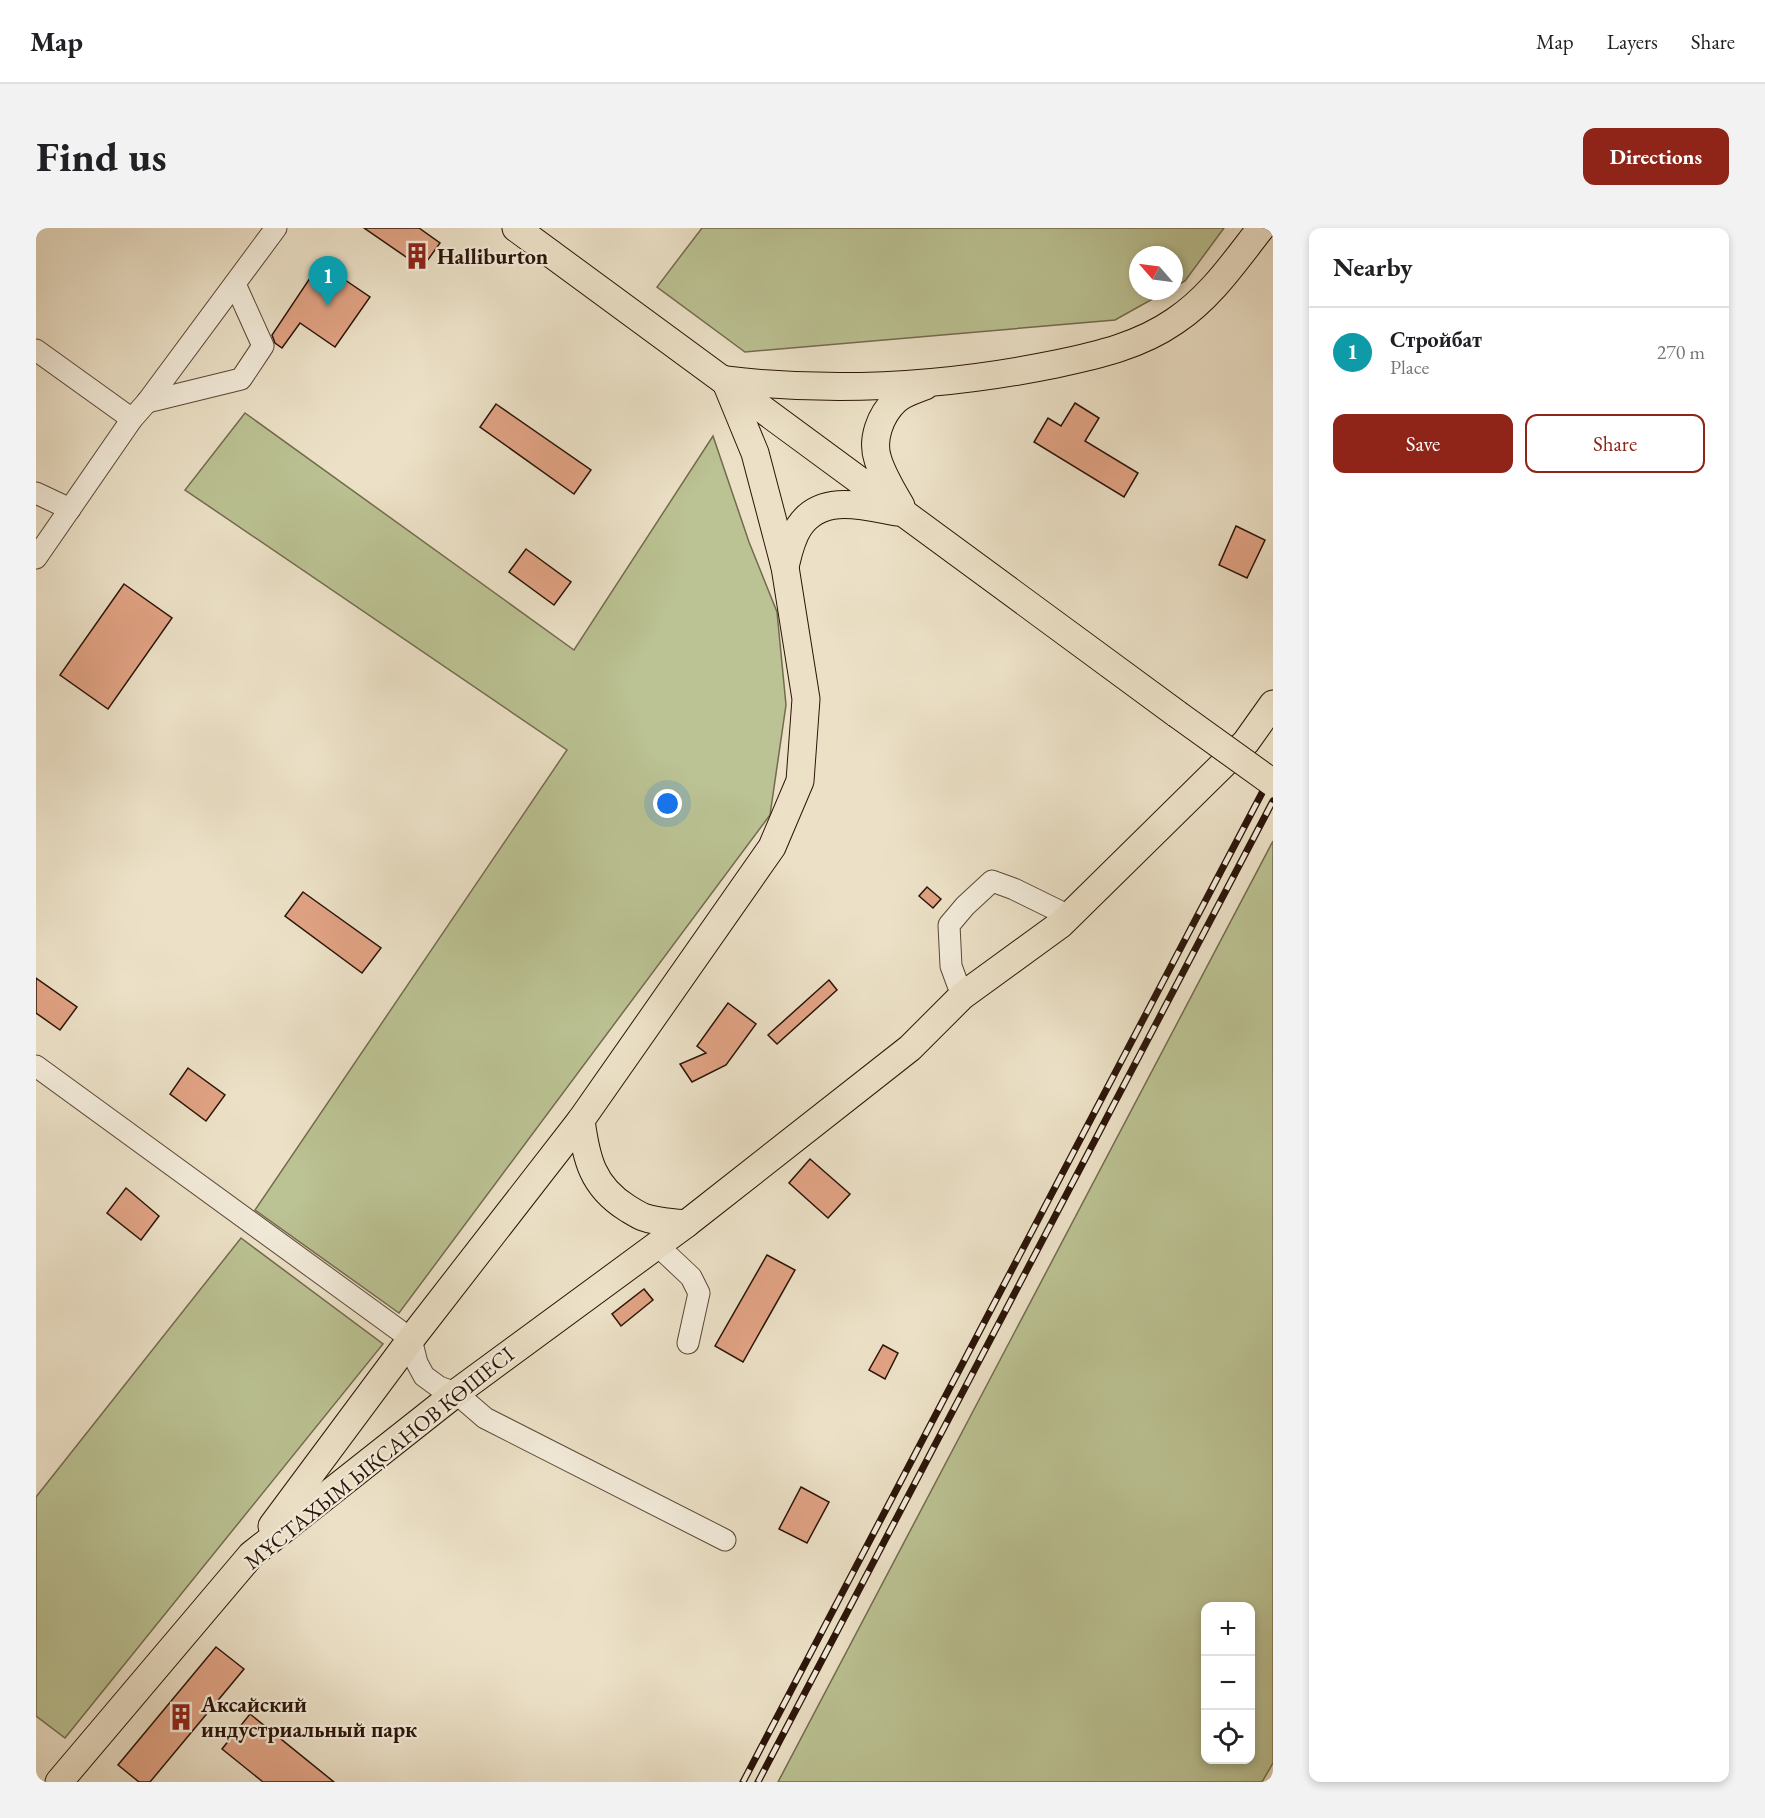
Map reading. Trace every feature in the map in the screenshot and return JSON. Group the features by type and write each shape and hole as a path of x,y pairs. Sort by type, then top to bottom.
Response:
{"main road":[{"path":"516,228 1273,783"},
{"path":"724,380 772,386 835,387 944,381 1023,371 1106,354 1139,342 1175,322 1196,305 1216,285 1261,228"},
{"path":"251,1555 411,1339 581,1119 772,847 800,781 806,699 785,567 755,453 724,380"},
{"path":"904,513 877,458 875,445 877,433 885,415 897,399 910,391 944,381"},
{"path":"785,567 791,544 799,527 820,508 838,504 857,504 904,513"},
{"name":"МҰСТАХЫМ ЫҚСАНОВ КӨШЕСІ","path":"59,1782 251,1555 456,1393 686,1224 910,1048 962,996 1061,924 1246,742 1273,704"},
{"path":"581,1119 585,1148 593,1172 600,1185 614,1200 643,1217 686,1224"}],"street":[{"path":"36,558 132,419 276,228"},
{"path":"147,402 241,379 263,346 235,284"},
{"path":"36,350 132,419"},
{"path":"36,493 70,509"},
{"path":"962,996 951,966 949,925 965,906 992,881 1014,889 1069,916"},
{"path":"36,1066 411,1339 417,1363 424,1376 440,1387 456,1393 485,1418 725,1540"},
{"path":"657,1245 691,1277 699,1293 688,1343"}],"green space":[{"path":"702,228 1224,228 1183,282 1183,246 1129,246 1129,300 1151,300 1115,320 745,352 657,287"},
{"path":"245,413 574,650 713,436 749,542 777,612 786,705 770,815 399,1313 255,1210 567,750 185,490"},
{"path":"1273,841 1273,1763 1262,1782 778,1782"},
{"path":"241,1238 383,1344 65,1738 36,1716 36,1497"}],"building":[{"name":"Halliburton","path":"364,228 419,228 440,243 422,268"},
{"path":"320,263 370,297 335,347 300,323 282,348 275,343 272,335"},
{"path":"1075,403 1099,418 1085,441 1138,473 1124,497 1034,442 1048,418 1061,426"},
{"path":"496,404 591,470 574,494 480,427"},
{"path":"1236,526 1265,540 1247,578 1219,565"},
{"path":"526,549 571,582 554,605 509,572"},
{"path":"124,584 172,618 108,709 60,675"},
{"path":"927,887 941,899 933,908 919,896"},
{"path":"303,892 381,948 362,973 285,916"},
{"path":"36,978 77,1007 60,1030 36,1013"},
{"path":"829,980 837,990 777,1044 768,1035"},
{"path":"728,1003 756,1024 726,1065 692,1082 680,1064 706,1053 697,1046"},
{"path":"188,1068 225,1095 206,1121 170,1094"},
{"path":"810,1159 850,1194 828,1218 789,1183"},
{"path":"126,1188 159,1216 141,1240 107,1213"},
{"path":"767,1255 795,1270 743,1362 715,1346"},
{"path":"644,1289 653,1300 621,1326 612,1314"},
{"path":"883,1345 898,1353 885,1379 869,1370"},
{"path":"801,1487 829,1502 807,1543 779,1529"},
{"name":"Аксайский индустриальный парк","path":"216,1647 244,1669 150,1782 139,1782 118,1765"},
{"path":"250,1714 334,1782 263,1782 222,1749"}],"railway":[{"path":"743,1782 1273,772"},
{"path":"758,1782 1273,801"}],"place":[{"name":"Halliburton","path":"417,256"},
{"name":"Стройбат","path":"328,306"},
{"name":"Аксайский индустриальный парк","path":"181,1717"}]}
